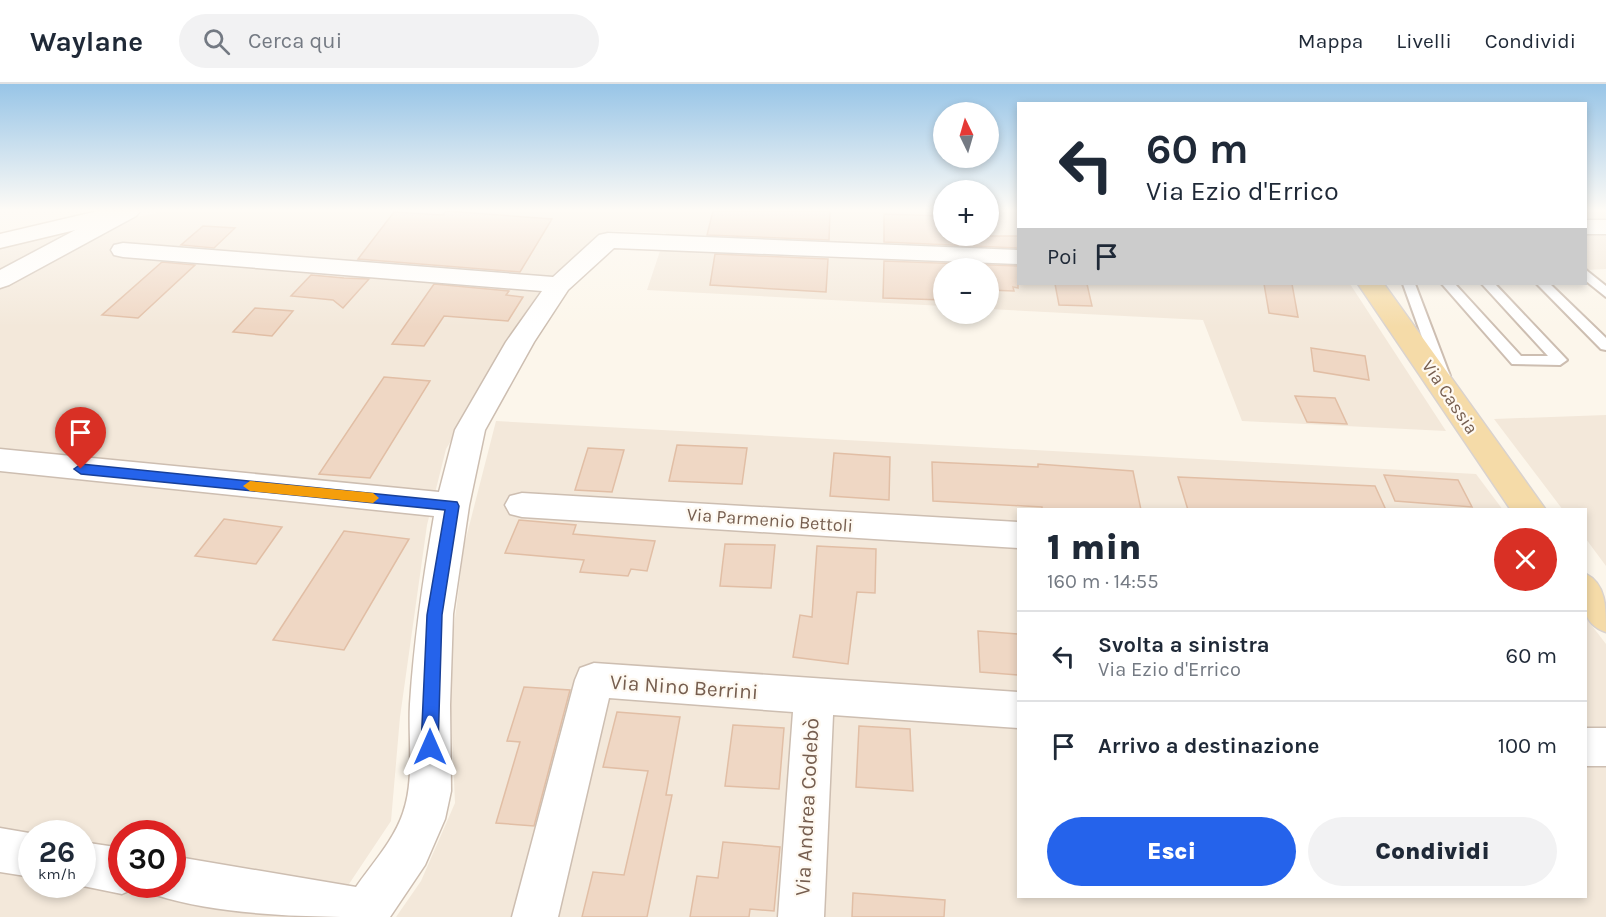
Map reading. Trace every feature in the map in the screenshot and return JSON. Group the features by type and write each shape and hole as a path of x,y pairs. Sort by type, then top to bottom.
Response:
{"main road":[{"name":"Via Cassia","path":"1372,285 1528,508"},
{"path":"1587,590 1606,617"}],"street":[{"path":"0,280 55,250"},
{"path":"123,250 559,285"},
{"path":"186,882 365,914 409,849 423,819 430,791 430,705 435,615 452,506 470,430 519,342 559,285 597,250"},
{"path":"846,250 1017,257"},
{"path":"0,460 452,506"},
{"name":"Via Parmenio Bettoli","path":"522,505 1017,536"},
{"name":"Via Nino Berrini","path":"536,917 594,680 1017,710"},
{"name":"Via Andrea Codebò","path":"801,917 814,697"},
{"path":"1587,747 1606,747"},
{"path":"0,850 18,853"}],"lane":[{"path":"1587,273 1606,273"},
{"path":"1587,274 1606,293"},
{"path":"1409,285 1451,399"},
{"path":"1449,285 1517,361 1560,360 1489,285"},
{"path":"1544,285 1606,346"}],"shaded area":[{"path":"0,250 585,250 554,274 446,449 427,525 400,717 391,821 327,917 0,917"},
{"path":"660,250 1017,250 1017,285 1351,285 1446,431 1242,421 1203,320 999,310 999,258 933,258 933,305 647,290"},
{"path":"1587,250 1606,250 1606,269 1587,270"},
{"path":"1606,415 1606,566 1587,540 1587,508 1561,508 1494,419"},
{"path":"496,421 1476,474 1502,508 1017,508 1017,898 1587,898 1587,619 1606,644 1606,917 396,917 421,881 455,803 449,667 464,546"}],"building":[{"path":"365,250 533,250 520,272 358,259"},
{"path":"715,254 828,259 826,292 710,285"},
{"path":"884,261 933,263 933,300 883,298"},
{"path":"162,262 195,265 138,318 102,315"},
{"path":"999,265 1017,266 1018,288 1013,287 1014,291 999,290"},
{"path":"311,275 369,279 343,308 333,300 291,296"},
{"path":"434,284 509,291 506,295 523,297 508,321 444,316 424,346 392,344"},
{"path":"1055,285 1087,285 1092,306 1059,305"},
{"path":"1264,285 1292,285 1298,317 1269,313"},
{"path":"255,308 293,311 272,336 233,332"},
{"path":"1311,348 1365,356 1369,380 1314,371"},
{"path":"384,377 430,381 370,478 319,474"},
{"path":"1295,396 1335,398 1347,424 1307,422"},
{"path":"677,445 747,448 742,484 669,481"},
{"path":"588,448 624,450 612,492 575,490"},
{"path":"834,453 890,457 889,500 830,496"},
{"path":"932,462 1038,467 1038,464 1133,471 1141,508 1042,508 933,501"},
{"path":"1384,475 1458,480 1472,507 1395,501"},
{"path":"1178,477 1375,486 1385,508 1187,508"},
{"path":"224,519 282,527 256,564 195,556"},
{"path":"519,520 576,525 573,534 655,541 647,571 631,569 628,576 580,572 584,560 505,553"},
{"path":"344,531 409,539 344,650 273,640"},
{"path":"725,544 775,545 771,588 720,586"},
{"path":"817,546 876,549 875,593 857,592 848,664 793,657 800,615 812,617"},
{"path":"978,631 1017,634 1017,675 980,672"},
{"path":"524,687 570,690 534,826 496,823 520,742 507,741"},
{"path":"617,712 680,717 666,795 672,795 647,917 582,917 593,872 624,875 648,771 603,767"},
{"path":"733,725 784,728 779,789 725,786"},
{"path":"859,726 910,729 913,791 856,787"},
{"path":"723,842 780,847 774,911 750,909 749,917 690,917 697,876 718,878"},
{"path":"853,893 945,900 944,917 852,917"}],"slow traffic":[{"path":"250,486 373,498"}],"route":[{"path":"81,469 452,506 435,615 430,747"}]}
